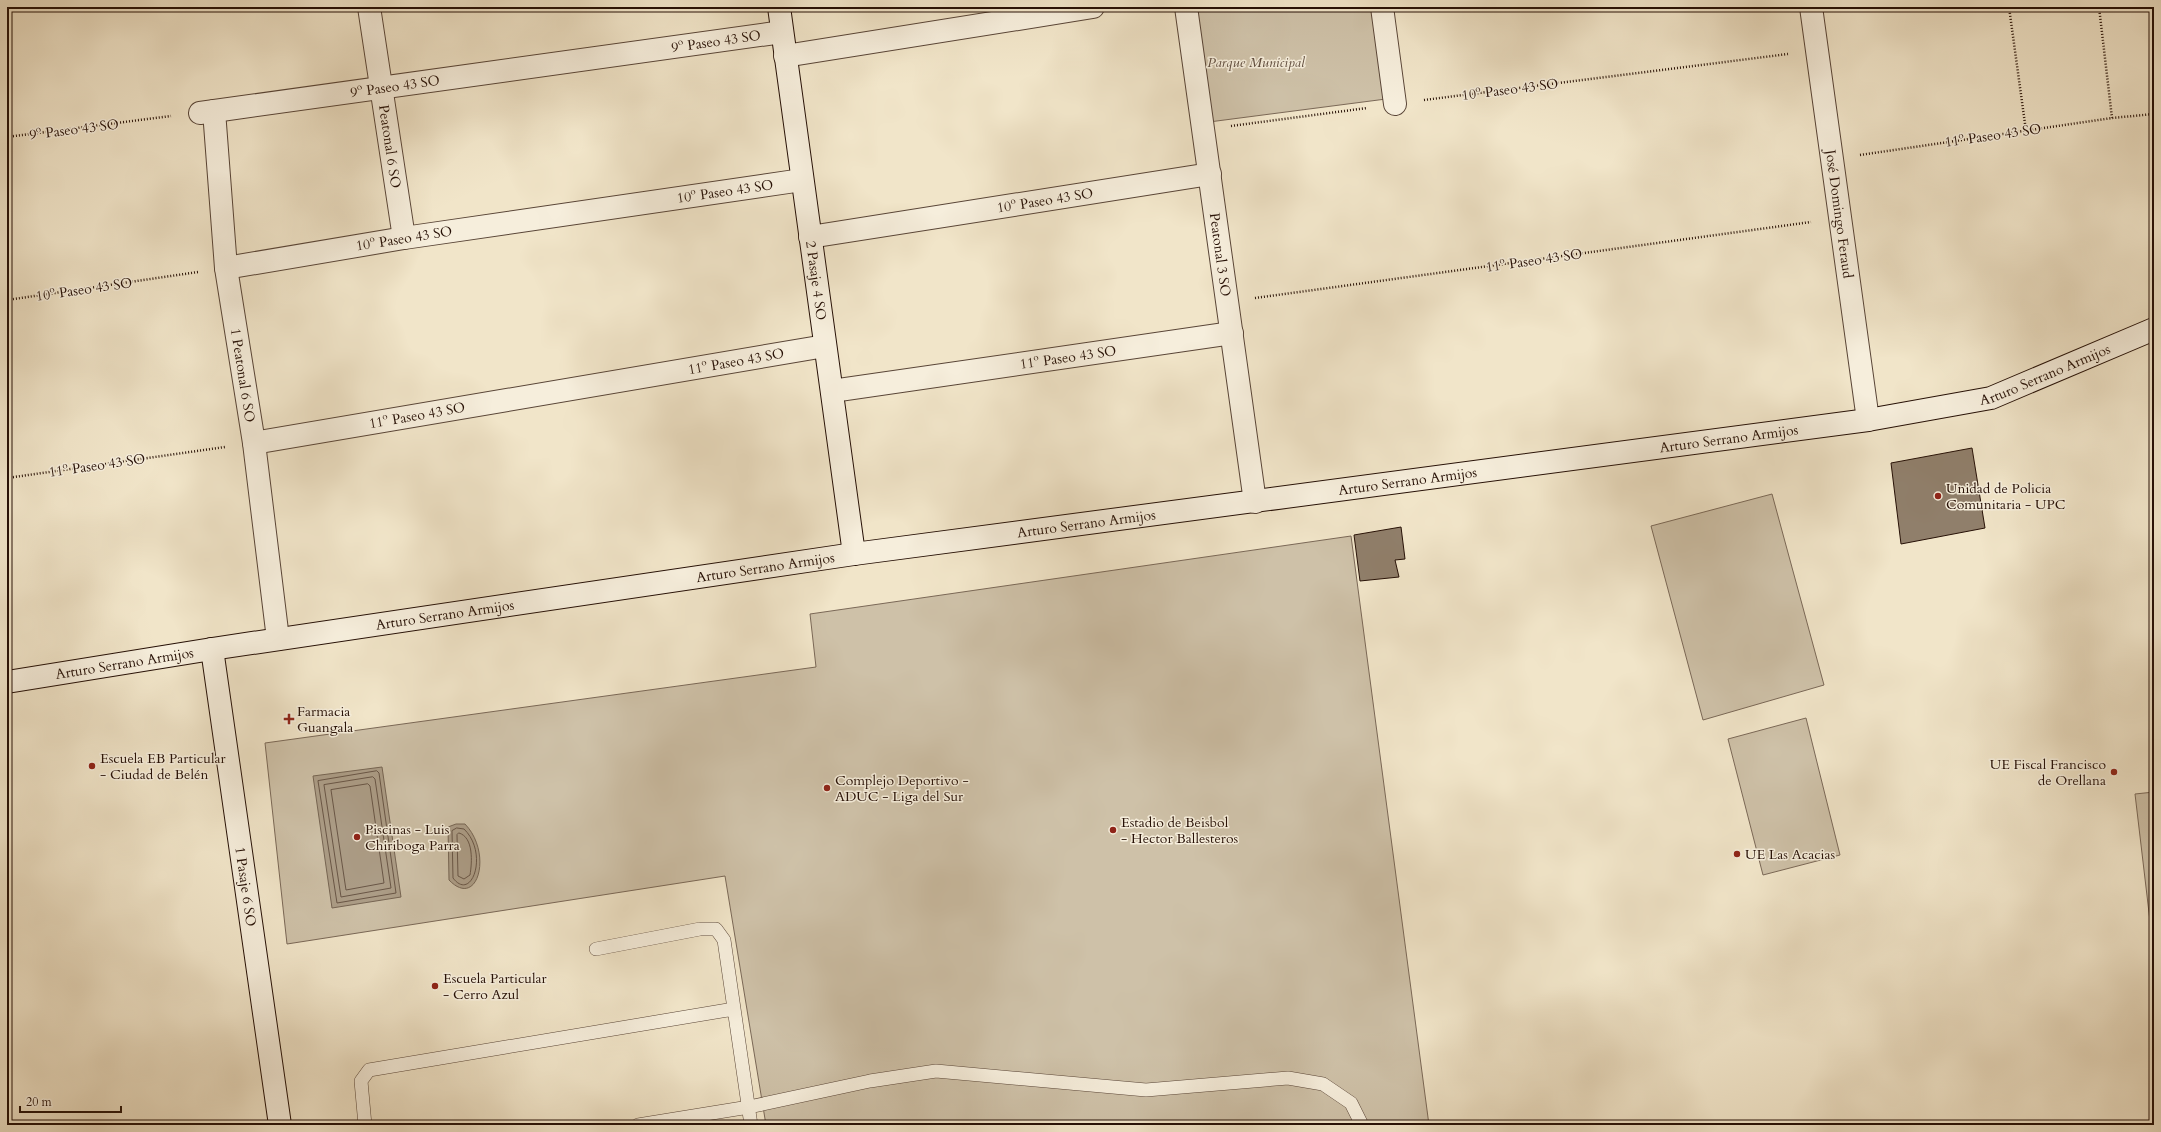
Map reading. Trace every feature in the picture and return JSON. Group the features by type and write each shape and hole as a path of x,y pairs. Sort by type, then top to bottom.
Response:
{"street":[{"name":"Peatonal 6 SO","path":"369,7 404,238"},
{"name":"2 Pasaje 4 SO","path":"778,7 854,554"},
{"path":"785,56 1093,7"},
{"name":"Peatonal 3 SO","path":"1186,7 1255,502"},
{"path":"1382,7 1395,104"},
{"name":"José Domingo Feraud","path":"1811,7 1868,420"},
{"name":"9º Paseo 43 SO","path":"207,112 782,32"},
{"name":"1 Peatonal 6 SO","path":"207,112 226,268 254,443 278,639"},
{"name":"10º Paseo 43 SO","path":"810,237 1210,174"},
{"name":"10º Paseo 43 SO","path":"226,268 404,238 802,180"},
{"name":"Arturo Serrano Armijos","path":"7,682 278,639 854,554 1868,420 1991,398 2154,329"},
{"name":"11º Paseo 43 SO","path":"832,392 1232,333"},
{"name":"11º Paseo 43 SO","path":"254,443 826,346"},
{"name":"1 Pasaje 6 SO","path":"212,649 280,1125"}],"lane":[{"path":"596,949 700,929 716,929 724,940 751,1125"},
{"path":"365,1125 361,1081 369,1070 734,1009"},
{"path":"638,1125 749,1108 870,1081 936,1070 1146,1090 1288,1078 1323,1084 1351,1103 1362,1125"}],"path":[{"path":"2009,7 2026,130"},
{"path":"2099,7 2112,118"},
{"name":"10º Paseo 43 SO","path":"1203,129 1817,50"},
{"name":"9º Paseo 43 SO","path":"7,137 207,112"},
{"name":"11º Paseo 43 SO","path":"1832,159 2026,130 2112,118 2154,114"},
{"name":"11º Paseo 43 SO","path":"1227,302 1840,218"},
{"name":"10º Paseo 43 SO","path":"7,300 226,268"},
{"name":"11º Paseo 43 SO","path":"7,478 254,443"}],"green space":[{"name":"Parque Municipal","path":"1193,7 1374,7 1386,99 1209,122"},
{"path":"1772,494 1824,685 1703,720 1651,526"},
{"name":"Complejo Deportivo - ADUC - Liga del Sur","path":"1351,536 1429,1125 766,1125 725,876 287,944 265,743 816,667 810,614"},
{"path":"1806,718 1840,855 1763,875 1728,739"},
{"path":"2154,792 2154,955 2135,794"}],"water":[{"name":"Piscinas - Luis Chiriboga Parra","path":"382,767 401,897 332,908 313,776"},
{"path":"456,824 465,824 474,836 478,849 480,862 478,874 474,883 468,888 459,887 449,880 448,827"}],"building":[{"name":"Unidad de Policia Comunitaria - UPC","path":"1972,448 1985,528 1901,544 1891,463"},
{"path":"1401,527 1405,559 1395,560 1399,577 1360,581 1354,535"}],"place":[{"name":"Unidad de Policia Comunitaria - UPC","path":"1938,496"},
{"name":"Farmacia Guangala","path":"289,719"},
{"name":"Escuela EB Particular - Ciudad de Belén","path":"92,766"},
{"name":"UE Fiscal Francisco de Orellana","path":"2114,772"},
{"name":"Complejo Deportivo - ADUC - Liga del Sur","path":"827,788"},
{"name":"Estadio de Beisbol - Hector Ballesteros","path":"1113,830"},
{"name":"Piscinas - Luis Chiriboga Parra","path":"357,837"},
{"name":"UE Las Acacias","path":"1737,854"},
{"name":"Escuela Particular - Cerro Azul","path":"435,986"}]}
